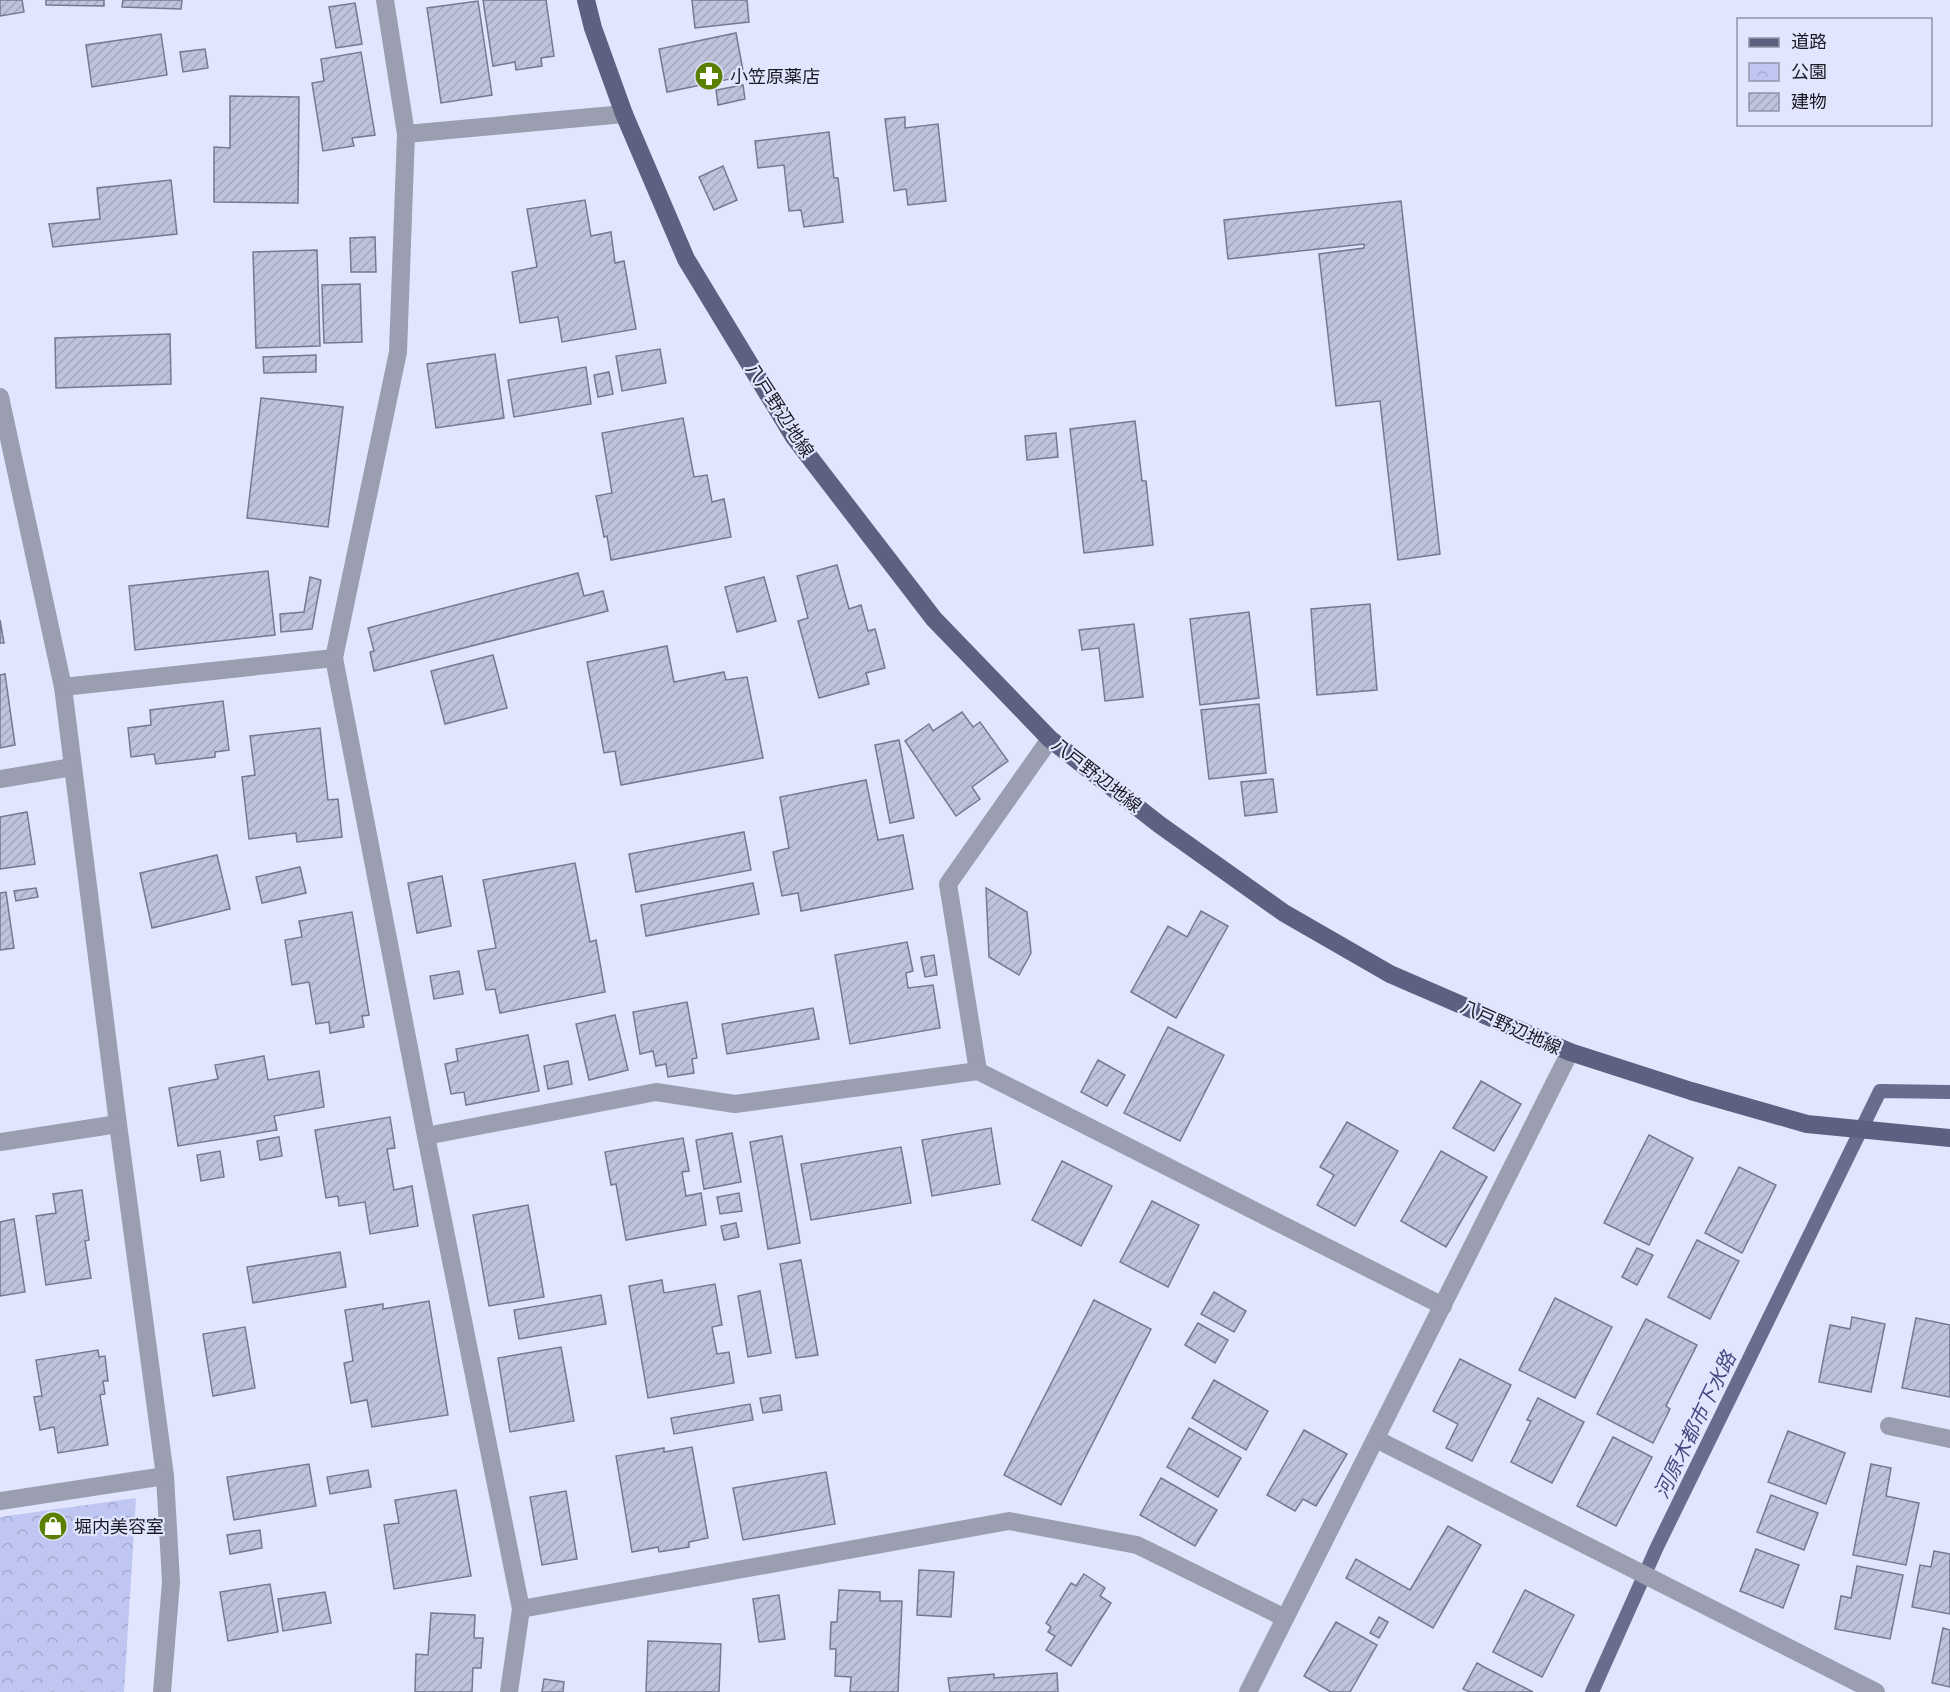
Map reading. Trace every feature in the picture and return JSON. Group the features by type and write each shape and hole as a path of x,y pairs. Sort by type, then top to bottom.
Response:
{"main road":[{"name":"八戸野辺地線","path":"586,0 593,28 624,114 686,259 794,437 934,620 1050,739 1160,825 1284,912 1390,974 1570,1052 1691,1091 1807,1124 1950,1137"}],"street":[{"path":"385,0 406,134 398,352 334,658 426,1136 521,1609 510,1692"},
{"path":"406,134 624,114"},
{"path":"0,398 63,687 165,1476 171,1582 162,1692"},
{"path":"63,687 334,658"},
{"path":"978,1071 948,884 1050,739"},
{"path":"0,778 72,767"},
{"path":"1248,1692 1570,1052"},
{"path":"426,1136 656,1092 735,1104 978,1071 1443,1306"},
{"path":"0,1142 118,1124"},
{"path":"1889,1426 1950,1439"},
{"path":"1376,1439 1876,1692"},
{"path":"0,1501 165,1476"},
{"path":"521,1609 1008,1521 1137,1545 1285,1618"}],"green space":[{"path":"136,1498 124,1692 0,1692 0,1517"}],"building":[{"path":"0,0 22,0 24,12 0,16"},
{"path":"46,0 104,0 104,6 46,5"},
{"path":"123,0 182,0 181,9 122,7"},
{"path":"483,0 546,0 554,56 541,58 542,66 516,70 515,62 493,66"},
{"path":"692,0 747,0 749,22 695,28"},
{"path":"478,1 492,95 441,103 427,8"},
{"path":"355,3 362,44 336,48 329,7"},
{"path":"736,33 744,76 667,92 659,49"},
{"path":"161,34 167,75 92,87 86,45"},
{"path":"205,49 208,68 183,72 180,52"},
{"path":"361,52 375,135 352,138 354,146 323,151 312,83 324,81 321,59"},
{"path":"743,85 745,99 718,105 716,90"},
{"path":"230,96 299,97 298,203 214,202 214,147 230,148"},
{"path":"905,117 905,128 938,124 946,201 908,205 906,189 894,191 885,119"},
{"path":"829,132 834,178 838,178 843,222 804,227 801,210 789,211 784,165 758,168 755,141"},
{"path":"723,166 737,200 714,210 699,177"},
{"path":"171,180 177,234 53,247 49,224 100,219 97,188"},
{"path":"585,200 591,236 611,232 615,263 624,261 636,329 562,342 558,317 520,323 512,272 537,267 527,209"},
{"path":"1401,201 1440,554 1398,560 1380,401 1336,406 1319,254 1364,248 1364,244 1228,259 1224,220"},
{"path":"375,237 376,272 351,272 350,238"},
{"path":"317,250 320,346 256,348 253,252"},
{"path":"360,284 362,342 324,343 322,285"},
{"path":"170,334 171,384 56,388 55,338"},
{"path":"660,349 666,383 622,391 616,356"},
{"path":"495,354 504,418 436,428 427,364"},
{"path":"316,355 316,372 264,373 263,357"},
{"path":"586,367 591,404 514,417 508,380"},
{"path":"609,372 613,394 598,397 594,375"},
{"path":"261,398 343,407 328,527 247,518"},
{"path":"683,418 694,477 707,475 712,502 724,499 731,537 611,560 596,496 612,493 602,433"},
{"path":"1135,421 1142,481 1146,481 1153,545 1084,553 1070,429"},
{"path":"1056,433 1058,457 1027,460 1025,436"},
{"path":"837,565 849,609 861,605 868,631 875,629 885,668 866,673 869,684 819,698 798,621 808,618 797,576"},
{"path":"268,571 275,635 135,650 129,586"},
{"path":"578,573 584,596 603,591 608,611 374,671 370,652 374,651 368,628"},
{"path":"310,577 321,580 312,629 281,632 280,614 304,612"},
{"path":"764,577 776,621 737,632 725,587"},
{"path":"1370,604 1377,690 1317,695 1311,609"},
{"path":"1249,612 1259,698 1200,705 1190,619"},
{"path":"0,620 4,643 0,643"},
{"path":"1134,624 1143,697 1105,701 1099,648 1082,650 1079,630"},
{"path":"667,646 674,682 724,672 726,680 747,677 763,758 621,785 615,751 604,753 587,662"},
{"path":"493,655 507,708 445,724 431,671"},
{"path":"5,674 15,745 0,748 0,675"},
{"path":"223,701 229,750 215,752 215,757 156,764 154,754 131,757 128,728 151,725 150,710"},
{"path":"1259,704 1266,773 1209,779 1201,710"},
{"path":"962,712 973,727 980,722 1008,761 972,787 980,799 956,816 905,741 929,724 933,731"},
{"path":"320,728 328,800 338,799 342,837 297,842 296,833 249,839 242,777 255,775 250,736"},
{"path":"899,740 914,818 890,823 875,745"},
{"path":"1273,779 1277,812 1245,816 1241,782"},
{"path":"866,780 878,840 903,835 913,889 801,911 798,893 782,896 773,852 789,848 780,797"},
{"path":"27,812 35,864 0,869 0,817"},
{"path":"744,832 751,870 636,892 629,854"},
{"path":"217,855 230,909 152,928 140,873"},
{"path":"575,863 590,942 596,940 605,992 500,1013 495,989 486,990 478,951 496,948 483,880"},
{"path":"300,867 306,893 262,903 256,877"},
{"path":"442,876 451,926 417,933 408,883"},
{"path":"753,883 759,914 646,936 641,905"},
{"path":"36,888 38,897 16,901 14,891"},
{"path":"986,888 1027,912 1031,953 1019,975 989,957"},
{"path":"6,892 14,948 0,950 0,893"},
{"path":"1201,911 1228,926 1176,1018 1131,992 1168,926 1187,937"},
{"path":"352,912 369,1015 362,1016 364,1027 330,1033 329,1022 316,1024 309,982 292,985 285,940 302,937 299,921"},
{"path":"907,942 913,971 906,973 908,988 933,985 940,1028 850,1044 835,955"},
{"path":"934,955 937,975 925,977 921,957"},
{"path":"459,971 463,994 434,999 430,976"},
{"path":"687,1002 697,1058 692,1059 694,1073 668,1077 666,1064 656,1066 653,1051 640,1054 633,1012"},
{"path":"813,1008 819,1039 727,1054 722,1024"},
{"path":"615,1015 628,1070 589,1080 576,1024"},
{"path":"1168,1027 1224,1055 1180,1141 1124,1113"},
{"path":"528,1035 539,1091 466,1105 464,1092 451,1094 445,1064 458,1061 456,1049"},
{"path":"264,1056 268,1080 319,1071 324,1107 274,1116 277,1130 178,1146 169,1088 218,1079 215,1065"},
{"path":"1098,1060 1125,1075 1107,1106 1081,1092"},
{"path":"568,1061 572,1084 548,1089 544,1066"},
{"path":"1481,1081 1521,1104 1494,1151 1453,1128"},
{"path":"390,1117 395,1148 387,1149 394,1190 412,1186 418,1226 370,1234 365,1202 339,1206 338,1196 326,1198 315,1130"},
{"path":"1347,1122 1398,1151 1355,1226 1317,1205 1334,1175 1320,1167"},
{"path":"991,1128 1000,1184 932,1196 922,1140"},
{"path":"732,1133 741,1182 704,1189 696,1140"},
{"path":"1649,1135 1693,1158 1649,1245 1604,1223"},
{"path":"782,1136 800,1243 768,1249 750,1142"},
{"path":"279,1137 282,1156 260,1160 257,1141"},
{"path":"683,1138 689,1171 682,1172 686,1196 701,1193 706,1225 626,1240 616,1184 611,1185 605,1152"},
{"path":"901,1147 911,1203 811,1220 801,1164"},
{"path":"220,1151 224,1177 201,1181 197,1155"},
{"path":"1441,1151 1487,1177 1446,1247 1401,1221"},
{"path":"1062,1161 1112,1186 1081,1246 1032,1220"},
{"path":"1739,1167 1776,1185 1742,1253 1705,1233"},
{"path":"82,1190 89,1240 85,1241 91,1278 46,1285 36,1216 56,1213 53,1194"},
{"path":"739,1193 742,1211 720,1214 717,1197"},
{"path":"1152,1201 1199,1225 1168,1287 1120,1262"},
{"path":"528,1205 544,1297 489,1306 473,1215"},
{"path":"14,1219 25,1292 0,1296 0,1222"},
{"path":"736,1223 739,1237 724,1240 721,1226"},
{"path":"1697,1240 1739,1261 1710,1319 1668,1297"},
{"path":"1637,1248 1653,1255 1637,1285 1622,1277"},
{"path":"340,1252 346,1287 253,1303 247,1267"},
{"path":"801,1260 818,1355 796,1358 780,1264"},
{"path":"662,1280 664,1293 715,1284 722,1325 712,1327 717,1354 729,1352 734,1383 648,1398 629,1286"},
{"path":"760,1291 771,1353 748,1357 738,1296"},
{"path":"1214,1292 1246,1311 1234,1332 1201,1314"},
{"path":"601,1295 606,1324 519,1339 514,1310"},
{"path":"1555,1298 1612,1327 1575,1398 1519,1370"},
{"path":"1094,1300 1151,1329 1061,1505 1004,1475"},
{"path":"429,1301 448,1415 372,1427 367,1400 351,1403 344,1363 353,1361 345,1310 383,1304 383,1309"},
{"path":"1852,1317 1885,1324 1871,1392 1819,1382 1830,1325 1850,1329"},
{"path":"1916,1318 1950,1325 1950,1397 1902,1388"},
{"path":"1646,1319 1697,1345 1666,1406 1670,1409 1653,1443 1597,1414"},
{"path":"1198,1323 1228,1340 1215,1363 1185,1345"},
{"path":"245,1327 255,1388 213,1396 203,1334"},
{"path":"561,1347 574,1421 510,1432 498,1358"},
{"path":"98,1350 99,1357 105,1356 108,1381 103,1381 105,1394 100,1395 108,1445 58,1453 54,1427 40,1430 34,1397 42,1396 36,1360"},
{"path":"1460,1359 1511,1385 1472,1461 1446,1448 1458,1424 1433,1411"},
{"path":"1214,1380 1268,1411 1246,1450 1192,1418"},
{"path":"780,1395 782,1410 763,1413 760,1398"},
{"path":"1538,1398 1584,1422 1552,1483 1511,1462 1531,1421 1527,1420"},
{"path":"750,1404 753,1420 674,1434 671,1418"},
{"path":"1189,1428 1241,1458 1218,1497 1167,1467"},
{"path":"1304,1430 1347,1454 1316,1506 1303,1499 1295,1511 1267,1495"},
{"path":"1788,1431 1845,1453 1826,1504 1768,1482"},
{"path":"1613,1437 1652,1457 1616,1526 1577,1506"},
{"path":"692,1447 708,1538 689,1542 689,1547 659,1552 658,1547 632,1552 616,1456 664,1448 664,1452"},
{"path":"309,1464 316,1506 234,1520 227,1477"},
{"path":"1871,1464 1891,1468 1886,1496 1919,1503 1906,1565 1853,1555"},
{"path":"368,1470 371,1487 330,1494 327,1477"},
{"path":"826,1472 835,1524 743,1540 733,1488"},
{"path":"1161,1478 1217,1510 1195,1546 1140,1515"},
{"path":"456,1490 471,1576 394,1589 384,1525 399,1523 395,1500"},
{"path":"566,1491 577,1559 542,1565 530,1497"},
{"path":"1771,1495 1818,1513 1804,1550 1757,1532"},
{"path":"1448,1526 1481,1545 1433,1628 1346,1578 1356,1559 1410,1590"},
{"path":"260,1530 262,1548 230,1554 227,1535"},
{"path":"1756,1549 1799,1565 1783,1608 1740,1591"},
{"path":"1934,1551 1950,1554 1950,1614 1912,1607 1920,1565 1931,1567"},
{"path":"1857,1566 1903,1575 1890,1639 1835,1629 1841,1596 1851,1598"},
{"path":"919,1570 954,1572 951,1617 917,1615"},
{"path":"1084,1574 1105,1588 1100,1596 1111,1603 1071,1666 1046,1650 1055,1636 1048,1632 1051,1627 1046,1623 1071,1583 1076,1586"},
{"path":"270,1584 278,1632 228,1641 220,1592"},
{"path":"839,1590 880,1592 880,1601 902,1601 898,1692 850,1692 851,1677 835,1676 836,1649 830,1649 831,1622 837,1622"},
{"path":"1525,1590 1574,1615 1542,1677 1493,1652"},
{"path":"325,1592 331,1623 283,1631 278,1599"},
{"path":"779,1595 785,1639 759,1642 753,1599"},
{"path":"431,1613 475,1615 474,1638 483,1638 481,1668 473,1668 472,1692 415,1692 416,1654 428,1655"},
{"path":"1379,1617 1388,1622 1379,1638 1370,1633"},
{"path":"1336,1622 1377,1645 1350,1692 1331,1692 1304,1676"},
{"path":"1943,1628 1950,1630 1950,1687 1932,1683"},
{"path":"648,1641 721,1644 719,1692 646,1692"},
{"path":"1477,1663 1533,1692 1470,1692 1463,1689"},
{"path":"1057,1673 1058,1692 950,1692 948,1678 994,1674 994,1678"},
{"path":"544,1679 564,1682 563,1692 542,1692"}],"waterway":[{"name":"河原木都市下水路","path":"1592,1692 1657,1547 1880,1091 1950,1092"}],"place":[{"name":"小笠原薬店","path":"709,76"},
{"name":"堀内美容室","path":"53,1526"}]}
